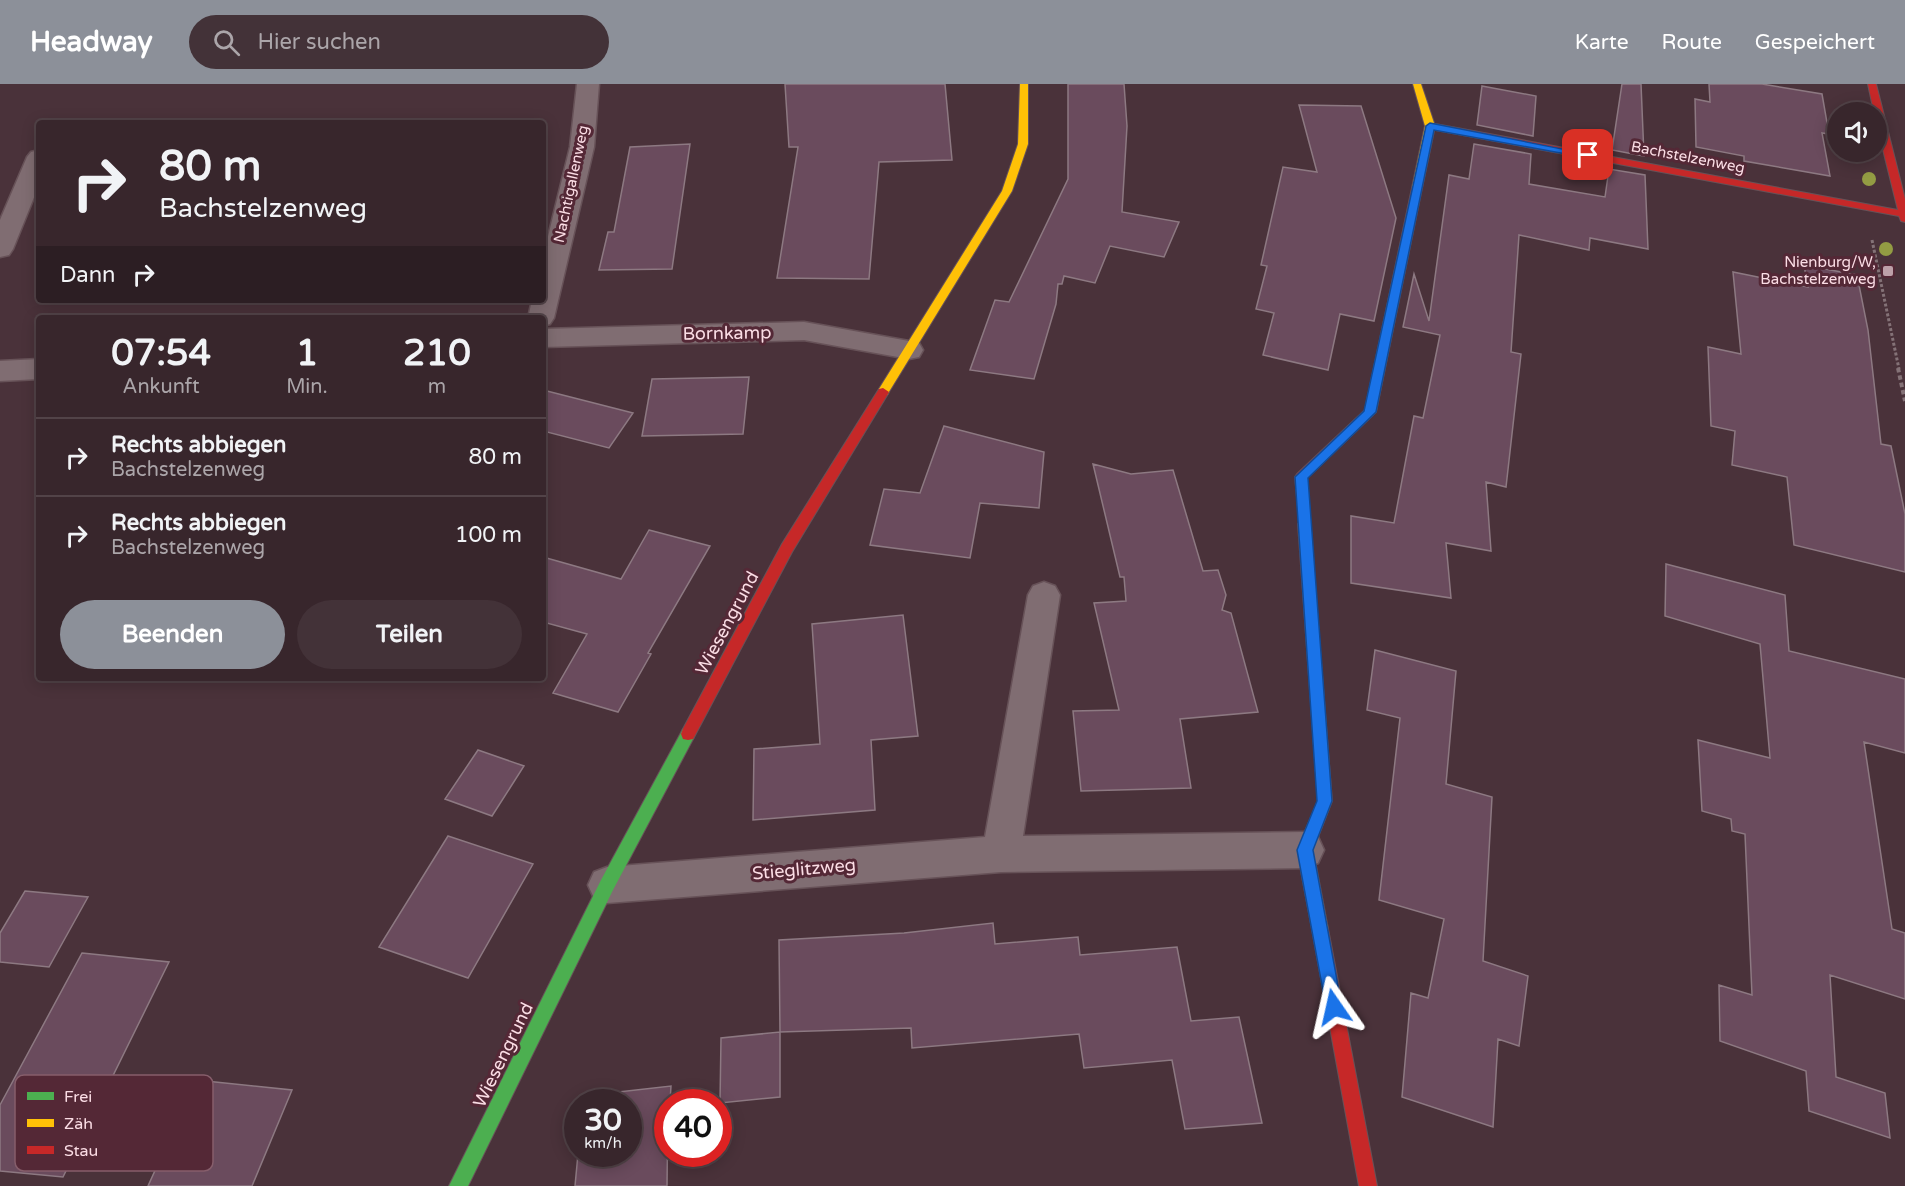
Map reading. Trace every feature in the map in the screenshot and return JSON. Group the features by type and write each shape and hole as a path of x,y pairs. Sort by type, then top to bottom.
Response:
{"street":[{"name":"Nachtigallenweg","path":"546,297 582,147 588,84"},
{"name":"Wiesengrund","path":"458,1186 607,885 787,548 1007,190 1023,144 1024,84"},
{"path":"1368,1186 1305,850 1325,801 1302,477 1370,412 1430,126 1417,84"},
{"path":"1872,84 1904,216"},
{"name":"Bachstelzenweg","path":"1430,126 1904,216"},
{"path":"0,249 36,164"},
{"name":"Bornkamp","path":"546,338 804,331 909,350"},
{"path":"0,370 36,369"},
{"path":"1001,854 1044,595"},
{"name":"Stieglitzweg","path":"607,885 1001,854 1305,850"}],"path":[{"path":"1865,207 1905,401"}],"building":[{"path":"785,84 945,84 952,160 879,162 869,279 777,278 798,147 789,147"},
{"path":"1068,84 1124,84 1127,126 1122,212 1179,222 1164,257 1110,246 1095,283 1064,276 1062,284 1058,284 1056,304 1034,379 970,370 995,300 1009,302 1068,179"},
{"path":"1622,84 1641,84 1644,156 1612,150"},
{"path":"1709,84 1762,84 1822,94 1827,134 1822,133 1830,176 1744,161 1744,156 1696,147 1695,99 1710,102"},
{"path":"1482,86 1536,96 1533,136 1477,125"},
{"path":"1299,105 1361,106 1396,218 1374,321 1340,314 1328,370 1263,355 1274,313 1256,309 1267,266 1261,265 1283,167 1317,172"},
{"path":"690,144 672,269 599,270 608,232 614,232 630,147"},
{"path":"1474,144 1531,154 1529,184 1605,197 1609,169 1645,175 1648,249 1590,238 1589,250 1519,235 1511,352 1521,354 1506,487 1486,482 1491,551 1446,543 1451,598 1351,583 1351,516 1394,523 1414,416 1423,418 1440,335 1403,327 1414,274 1429,321 1449,175 1469,179"},
{"path":"1804,265 1857,275 1868,330 1881,444 1891,446 1905,514 1905,572 1794,545 1787,477 1732,465 1735,431 1711,426 1708,347 1741,354 1733,272 1808,287"},
{"path":"749,377 743,434 642,436 652,379"},
{"path":"546,391 633,413 609,448 546,432"},
{"path":"944,426 1044,452 1039,508 980,503 970,558 870,545 884,489 920,493"},
{"path":"1093,464 1131,474 1173,470 1203,571 1218,570 1226,595 1222,610 1231,613 1258,712 1180,719 1191,788 1081,791 1073,711 1119,710 1094,603 1126,601 1124,577 1120,577"},
{"path":"649,530 710,546 648,653 651,654 618,712 553,693 587,634 546,623 546,558 621,579"},
{"path":"1666,564 1785,595 1789,651 1905,679 1905,753 1864,742 1892,929 1905,933 1905,999 1830,975 1836,1077 1885,1093 1890,1138 1809,1111 1806,1071 1720,1041 1719,985 1752,995 1745,834 1732,831 1731,819 1702,811 1698,740 1770,758 1760,644 1665,616"},
{"path":"903,615 918,736 871,740 875,810 753,820 754,749 820,744 812,624"},
{"path":"1375,650 1456,671 1446,784 1492,797 1483,961 1528,976 1519,1046 1498,1039 1493,1127 1402,1097 1411,993 1428,998 1444,919 1379,900 1400,718 1367,710"},
{"path":"478,750 524,766 492,816 445,799"},
{"path":"448,836 533,864 468,978 379,947"},
{"path":"25,891 88,897 49,967 0,962 0,933"},
{"path":"993,923 995,944 1078,937 1080,955 1177,947 1191,1021 1239,1017 1262,1123 1185,1129 1172,1060 1084,1068 1079,1034 912,1048 911,1028 780,1032 779,940 904,933"},
{"path":"82,953 169,962 113,1075 16,1075"},
{"path":"780,1032 780,1097 732,1102 732,1089 720,1089 721,1038"},
{"path":"15,1077 15,1171 66,1171 63,1177 0,1171 0,1105"},
{"path":"213,1082 292,1090 252,1186 148,1186 155,1171 213,1171"},
{"path":"671,1086 671,1089 654,1089 654,1167 667,1167 667,1186 575,1186 577,1167 642,1167 642,1089"}],"traffic: fast":[{"path":"458,1186 607,885 688,734"}],"traffic: slow":[{"path":"883,392 1007,191 1023,144 1024,84"},
{"path":"1417,84 1430,126 1417,188"},
{"path":"1304,524 1325,801 1305,850 1320,929"}],"traffic: jam":[{"path":"1872,84 1905,219"},
{"path":"1430,126 1904,214"},
{"path":"1304,524 1301,477 1370,412 1417,188"},
{"path":"688,734 787,548 883,392"},
{"path":"1320,929 1368,1186"}],"place":[{"name":"Nienburg/W, Bachstelzenweg","path":"1888,271"}],"route":[{"path":"1334,1007 1305,850 1325,801 1302,477 1370,412 1430,126 1588,155"}]}
